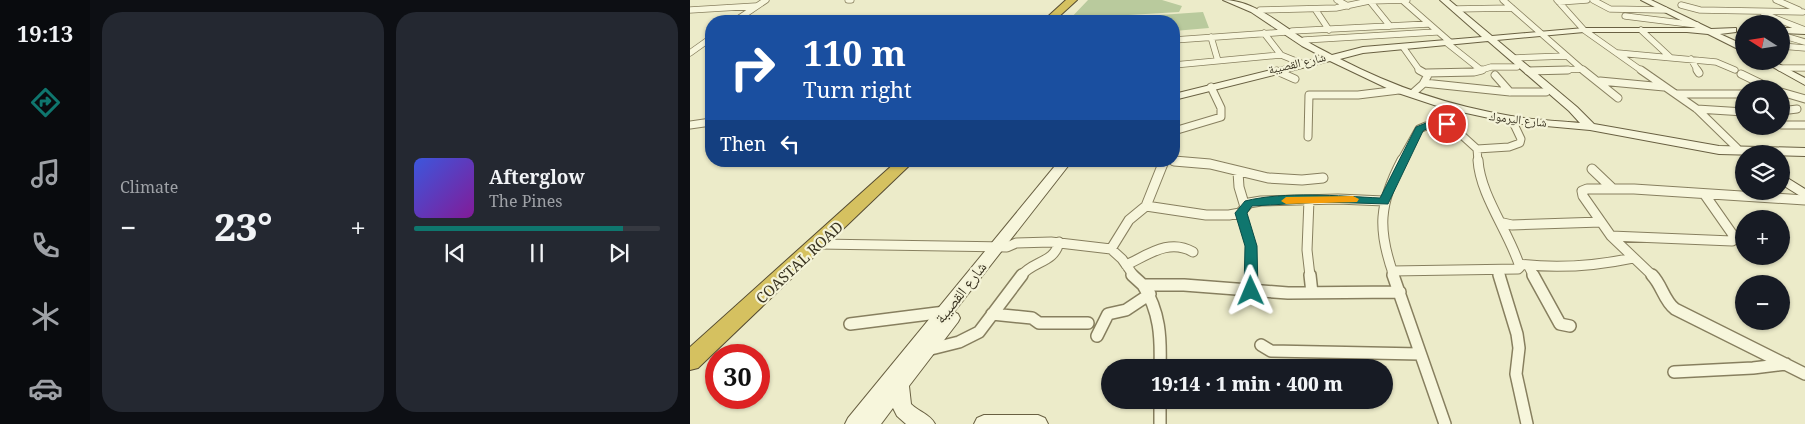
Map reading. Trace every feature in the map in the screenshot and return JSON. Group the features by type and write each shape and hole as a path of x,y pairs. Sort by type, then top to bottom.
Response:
{"highway":[{"path":"1055,15 1072,0"},
{"path":"1063,15 1080,0"},
{"name":"COASTAL ROAD","path":"690,345 885,167"},
{"name":"COASTAL ROAD","path":"690,361 819,244 900,167"}],"street":[{"path":"743,15 766,0"},
{"path":"1294,0 1296,9"},
{"path":"1337,0 1348,6"},
{"path":"1369,0 1390,26"},
{"path":"1402,0 1448,43 1481,70"},
{"path":"1260,10 1315,9 1348,6 1356,1 1407,0"},
{"path":"1438,0 1488,39"},
{"path":"1444,0 1582,124"},
{"path":"1503,0 1544,34 1566,56 1600,81 1618,98"},
{"path":"1558,1 1587,0"},
{"path":"1593,0 1610,8 1663,9 1682,3 1700,10 1804,12"},
{"path":"1645,0 1735,45"},
{"path":"1776,0 1804,12"},
{"name":"شارع اليرموك","path":"1235,1 1260,10 1289,32 1332,57 1414,92 1487,112 1582,124 1735,150"},
{"name":"شارع اليرموك","path":"1235,1 1254,10 1315,49 1399,90 1447,106 1512,120 1582,124"},
{"path":"1558,1 1584,30 1697,109 1735,148"},
{"path":"690,10 756,6"},
{"path":"1455,9 1512,8"},
{"path":"1315,9 1329,30"},
{"path":"1760,12 1805,30"},
{"path":"1625,16 1703,29"},
{"path":"1180,40 1428,24"},
{"name":"شارع القصيبة","path":"1180,91 1360,51 1584,30 1735,30"},
{"path":"1642,30 1670,60"},
{"path":"1790,30 1805,30"},
{"path":"1304,40 1436,32"},
{"path":"1264,33 1281,55"},
{"path":"1212,37 1218,61"},
{"path":"1790,38 1805,42"},
{"path":"690,53 705,42"},
{"path":"1403,47 1419,70 1427,73 1474,72 1515,62 1566,56"},
{"path":"1790,47 1805,48"},
{"path":"1180,64 1281,55 1304,62 1316,54 1315,49"},
{"path":"1351,65 1360,51"},
{"path":"1618,53 1670,60 1716,62 1754,80"},
{"path":"1180,95 1332,57"},
{"path":"1515,62 1580,115 1582,124"},
{"path":"1693,62 1699,73"},
{"path":"1790,68 1805,68"},
{"path":"1528,71 1582,69"},
{"path":"1784,70 1805,82"},
{"path":"1277,71 1295,79"},
{"path":"1414,92 1424,83 1427,73"},
{"path":"1495,75 1510,92"},
{"path":"1600,81 1665,87"},
{"path":"1424,83 1510,92 1546,92"},
{"path":"1180,129 1221,117 1221,108 1212,87"},
{"path":"1308,137 1309,95 1358,95 1399,90"},
{"path":"1677,94 1735,94"},
{"path":"1790,95 1805,99"},
{"path":"1447,106 1444,118 1447,124 1477,148 1509,146 1520,143 1521,139 1512,120"},
{"path":"1542,118 1557,115 1563,108"},
{"path":"1697,109 1735,111"},
{"path":"1790,110 1797,110"},
{"path":"690,123 705,121"},
{"path":"1445,424 1392,271 1384,242 1384,201 1419,129 1426,126 1447,124"},
{"path":"1790,125 1805,125"},
{"path":"1477,148 1482,179 1524,264 1560,324 1570,326"},
{"path":"1790,149 1805,148"},
{"path":"1790,152 1805,152"},
{"path":"1180,162 1210,164 1238,172 1283,180 1323,178"},
{"name":"شارع القصيبة","path":"855,424 945,312 1001,247 1061,167"},
{"path":"869,424 927,350 1001,247 1069,167"},
{"path":"1110,249 1130,220 1146,206 1162,167"},
{"path":"1592,169 1613,190"},
{"path":"1238,172 1243,210 1251,246 1251,291"},
{"path":"1790,184 1805,195"},
{"path":"1805,200 1634,189 1587,189 1582,191 1583,196 1611,236 1659,282 1671,306 1805,374"},
{"path":"1790,189 1805,200"},
{"path":"1611,236 1732,241 1733,235 1705,195"},
{"path":"1146,206 1216,215 1231,215 1243,210 1249,203 1254,201 1338,199 1384,201"},
{"path":"1309,200 1307,250 1312,293"},
{"path":"1503,223 1512,225 1601,222"},
{"path":"819,244 1001,247 1016,243 1059,242 1110,249 1147,290 1158,309 1160,359"},
{"path":"927,350 960,342 979,332 1025,272 1052,257 1058,248 1059,242"},
{"path":"1126,265 1159,248 1184,246 1193,252"},
{"path":"1392,271 1498,271 1518,269 1524,264 1547,267 1596,265 1633,258"},
{"path":"1498,271 1517,334 1519,348 1516,374 1528,424"},
{"path":"1097,336 1108,314 1130,308 1147,290 1195,285 1251,291 1312,293 1400,292"},
{"path":"850,324 945,312"},
{"path":"992,314 1032,318 1039,323 1088,322"},
{"path":"1261,345 1271,351 1420,354"},
{"path":"1674,372 1753,368 1786,364"},
{"path":"900,385 902,406 905,412 926,424"},
{"path":"1160,409 1160,424"},
{"path":"984,424 1038,424"}],"green space":[{"path":"1088,0 1162,0 1182,6 1179,12 1129,15 1074,15"},
{"path":"1203,12 1209,28 1180,30 1180,15 1160,15"}],"slow traffic":[{"path":"1286,201 1353,199"}],"route":[{"path":"1251,291 1251,246 1241,213 1249,203 1254,201 1323,199 1384,201 1419,129 1432,124 1447,124"}]}
